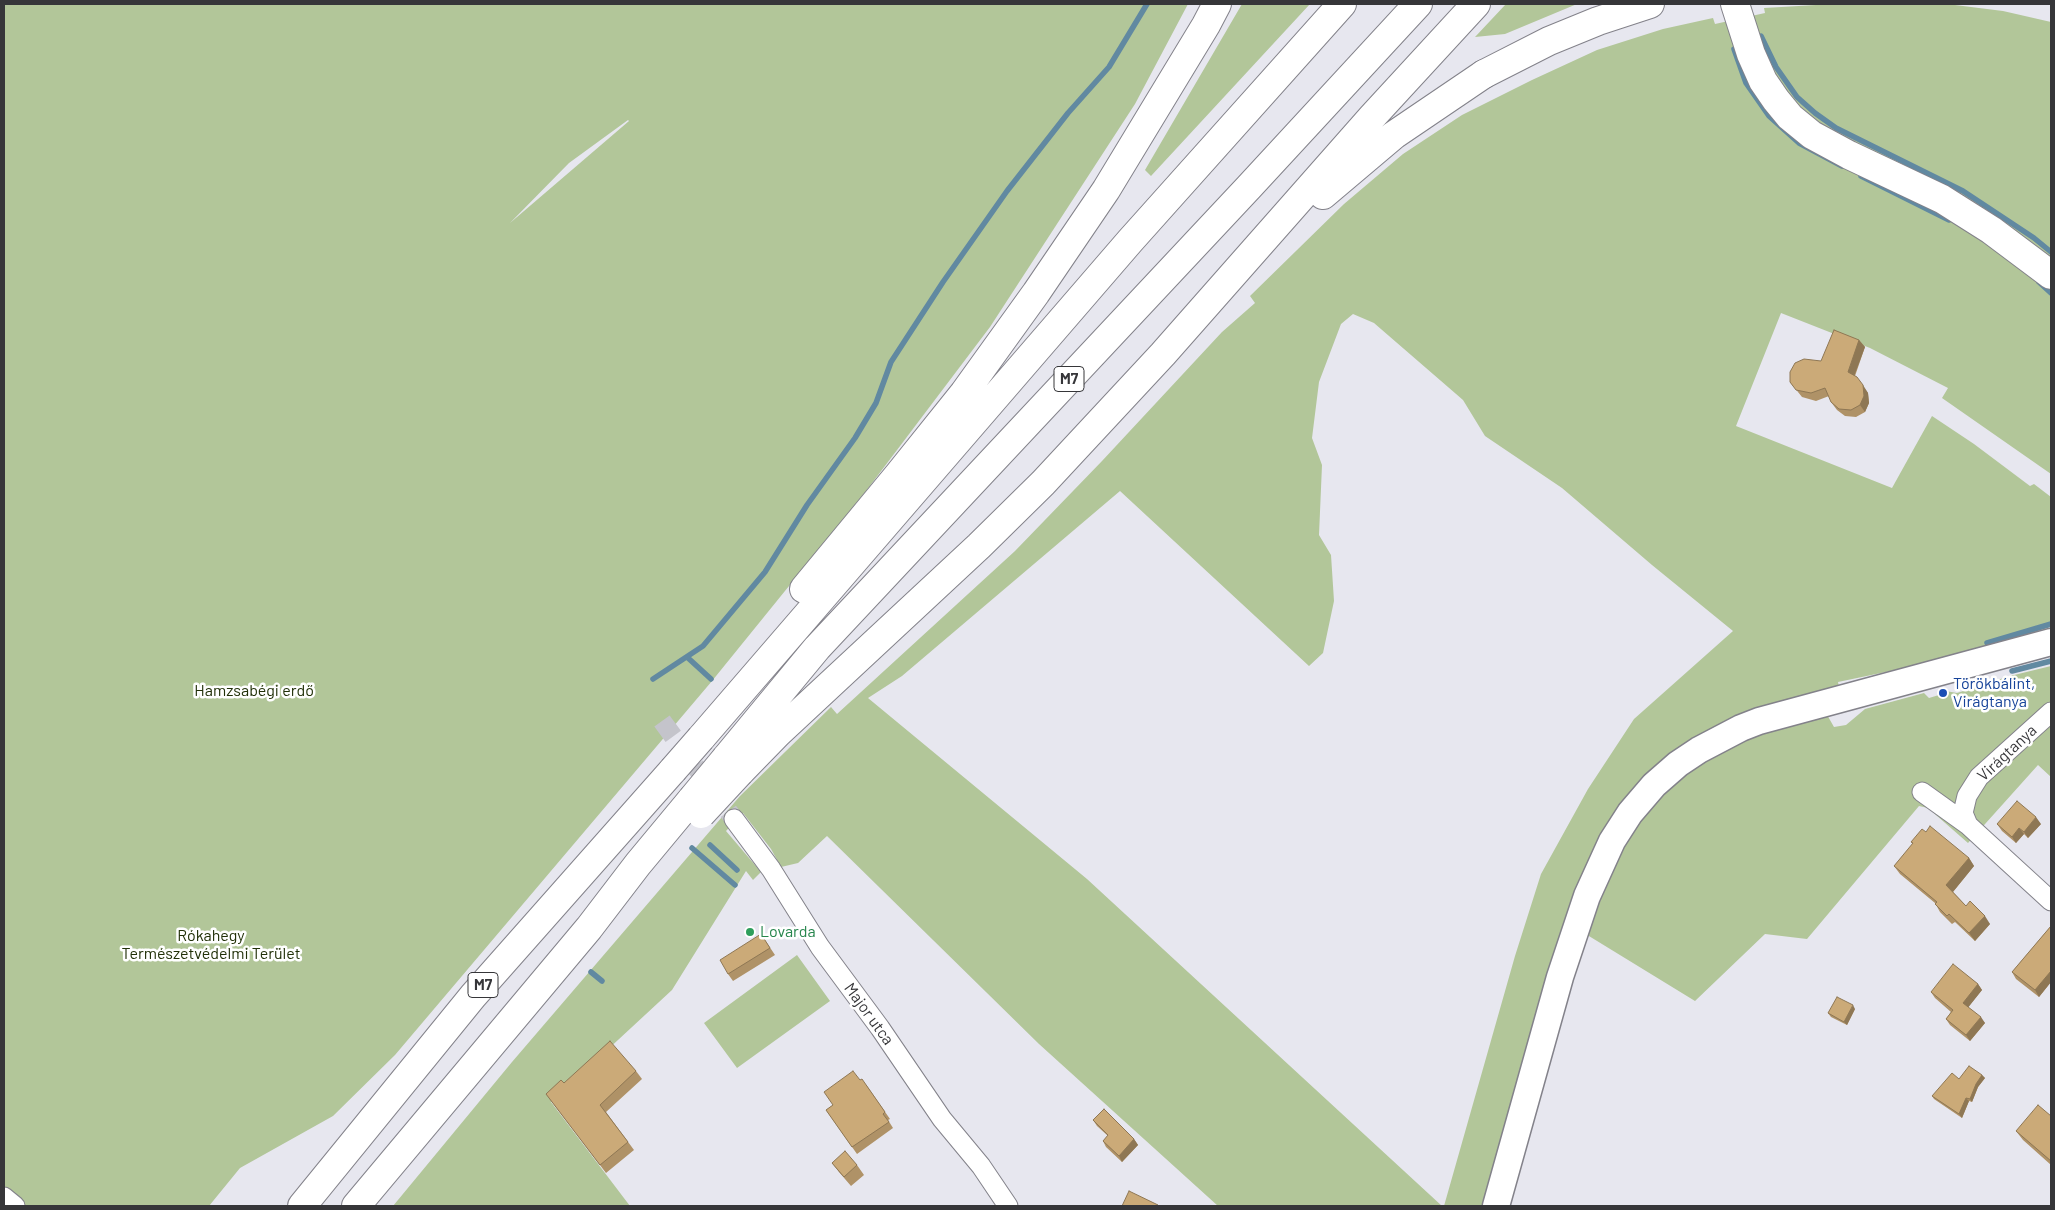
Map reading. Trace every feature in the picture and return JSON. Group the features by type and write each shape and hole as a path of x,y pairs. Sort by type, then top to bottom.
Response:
{"highway":[{"path":"724,711 766,633 946,415 1036,293 1106,190 1217,4"},
{"name":"M7","path":"302,1206 473,996 701,738 1130,241 1342,4"},
{"name":"M7","path":"356,1206 589,928 638,864 696,807 733,765 817,648 1418,4"},
{"path":"1163,354 1372,117 1476,4"},
{"path":"733,765 778,733 972,552 1029,497 1163,354 1306,210 1349,171 1394,135 1484,74 1549,41 1598,21 1650,4"},
{"path":"1735,4 1751,54 1763,81 1790,117 1812,135 1942,200 1991,230 2051,275"}],"main road":[{"path":"1496,1206 1560,977 1587,896 1599,866 1616,833 1630,813 1658,782 1678,764 1699,750 1722,737 1759,722 2051,642"}],"street":[{"name":"Virágtanya","path":"1968,825 1964,819 1966,796 1994,763 2051,712"},
{"path":"1922,792 1968,825 2051,901"},
{"name":"Major utca","path":"734,819 771,869 820,947 880,1028 942,1119 981,1166 1008,1206"},
{"path":"4,1197 15,1206"}],"green space":[{"name":"Hamzsabégi erdő","path":"4,4 1188,4 1135,104 990,327 866,491 712,681 395,1055 333,1116 240,1168 209,1206 15,1206 4,1197","holes":["629,121 510,223 569,163"]},
{"path":"1242,4 1310,4 1151,176 1145,170"},
{"path":"1506,4 1577,4 1505,34 1475,37"},
{"path":"1833,4 1955,5 2003,11 2051,22 2051,474 1942,398 1948,388 1870,348 1781,313 1736,426 1892,488 1932,416 1974,444 2030,486 2034,484 2051,497 2051,626 2017,639 1900,669 1838,682 1839,687 1786,702 1622,811 1489,1206 1444,1206 1515,956 1541,874 1588,789 1634,719 1733,631 1562,488 1485,436 1463,400 1374,323 1353,314 1341,324 1319,382 1312,438 1322,465 1319,535 1331,555 1334,601 1323,653 1309,666 1120,491 902,676 868,698 1087,879 1442,1206 1218,1206 1039,1044 827,836 798,863 781,867 771,849 743,813 726,831 761,872 753,880 746,871 672,990 551,1102 630,1206 393,1206 512,1062 740,796 831,707 837,714 1015,551 1222,332 1255,303 1250,296 1344,204 1403,154 1462,115 1597,50 1663,29 1713,18 1715,24 1765,13 1764,8"},
{"path":"2051,666 2051,777 2038,765 1968,843 1928,808 1919,806 1807,939 1765,934 1695,1001 1584,933 1630,833 1665,789 1702,761 1762,731 1826,713 1834,727 1846,725 1865,709 1924,693 1929,698 1939,695 1940,690 1957,693 2010,676"},
{"path":"797,955 830,1001 737,1068 704,1023"}],"building":[{"path":"1834,330 1859,340 1848,372 1857,377 1863,385 1864,396 1860,405 1851,410 1839,409 1831,402 1825,388 1811,393 1796,390 1790,382 1790,372 1795,363 1804,359 1821,361"},
{"path":"2017,801 2036,817 2024,832 2019,828 2012,837 1997,824"},
{"path":"1930,826 1969,858 1946,885 1966,906 1970,901 1985,916 1969,933 1949,914 1947,916 1935,904 1937,902 1894,866 1922,829 1926,832"},
{"path":"2051,926 2051,971 2035,990 2012,972"},
{"path":"761,934 770,948 728,974 720,960"},
{"path":"1953,964 1978,984 1963,1003 1981,1017 1966,1035 1946,1019 1953,1010 1931,992"},
{"path":"1837,997 1853,1005 1844,1022 1828,1013"},
{"path":"610,1041 636,1071 600,1105 628,1142 600,1165 546,1094 561,1080 564,1083"},
{"path":"1969,1066 1982,1075 1970,1099 1966,1098 1959,1114 1932,1096 1952,1073 1959,1079"},
{"path":"853,1071 860,1080 862,1079 885,1112 883,1114 889,1122 852,1147 826,1110 833,1105 824,1092"},
{"path":"2038,1105 2051,1116 2051,1161 2016,1131"},
{"path":"1104,1109 1134,1139 1119,1156 1103,1141 1108,1135 1093,1120"},
{"path":"845,1151 857,1165 844,1177 832,1163"},
{"path":"1129,1191 1158,1205 1122,1206"}],"waterway":[{"path":"653,679 703,646 765,572 807,505 855,438 876,403 891,362 943,282 1007,191 1068,113 1109,67 1147,4"},
{"path":"1761,36 1776,67 1797,97 1815,113 1836,128 1963,191 2034,238 2051,252"},
{"path":"1734,49 1746,83 1769,116 1799,143 1842,166"},
{"path":"1861,176 1949,220"},
{"path":"2039,282 2051,293"},
{"path":"1987,643 2051,624"},
{"path":"687,657 711,679"},
{"path":"2012,671 2051,661"},
{"path":"710,845 737,870"},
{"path":"692,848 735,885"},
{"path":"591,972 602,981"}],"tunnel":[{"path":"662,721 734,819"}],"place":[{"name":"Törökbálint, Virágtanya","path":"1943,693"},
{"name":"Lovarda","path":"750,932"}],"park label":[{"name":"Rókahegy Természetvédelmi Terület","path":"211,945"}]}
